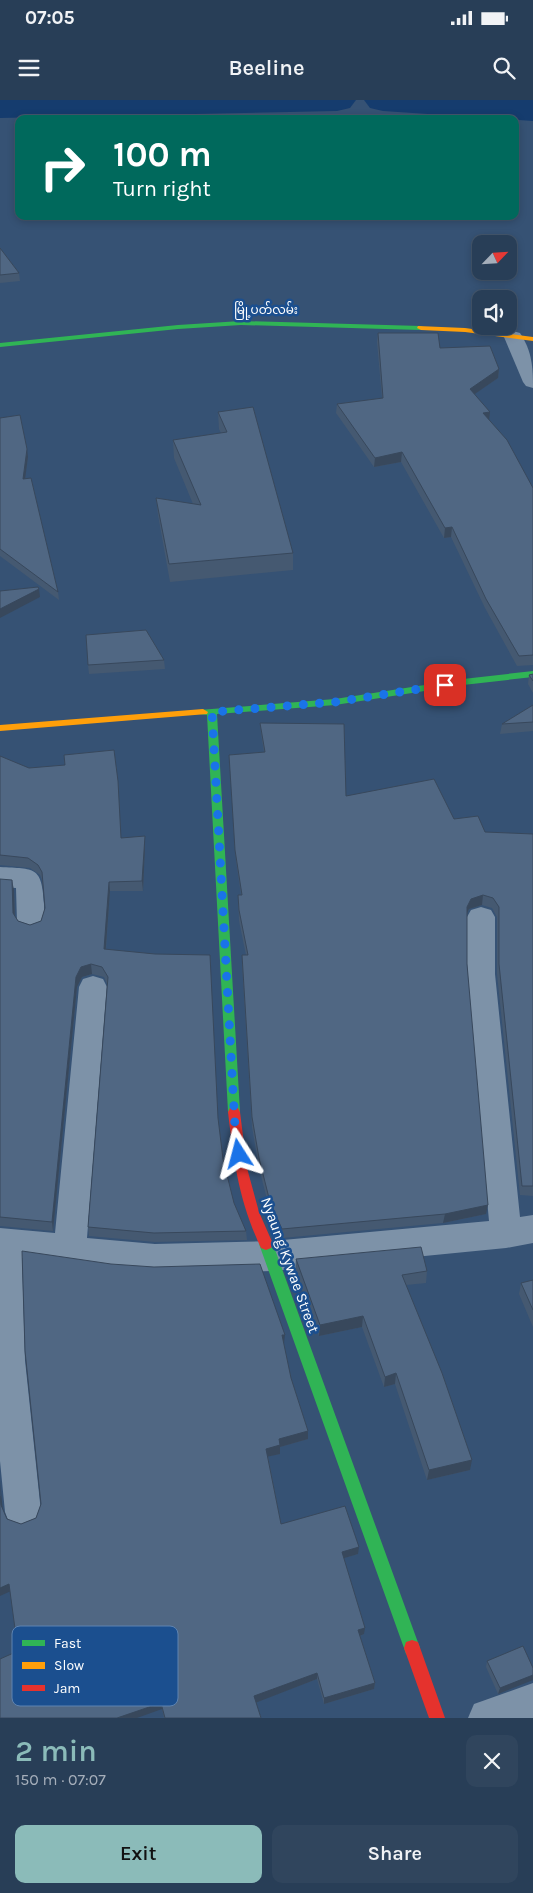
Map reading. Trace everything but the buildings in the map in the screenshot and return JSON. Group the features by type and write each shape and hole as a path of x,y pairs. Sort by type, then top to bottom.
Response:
{"street":[{"name":"မြို့ပတ်လမ်း","path":"0,345 168,327 241,324 400,326 465,330 533,339"},
{"path":"514,337 533,382"},
{"path":"0,728 335,702 463,682 533,674"},
{"name":"Nyaung Kywae Street","path":"212,712 235,1127 241,1168 252,1212 272,1256 437,1718"},
{"path":"0,876 24,878 29,882 31,923"},
{"path":"23,1512 8,1360 2,1242 155,1260 272,1256 520,1232 481,974 481,917"},
{"path":"70,1250 93,987"},
{"path":"488,1718 533,1703"}],"waterway":[{"path":"0,107 337,100"},
{"path":"383,100 533,110"}],"traffic: fast":[{"path":"0,345 178,327 241,323 421,328"},
{"path":"203,712 335,702 463,682 533,674"},
{"path":"212,711 234,1112"},
{"path":"266,1244 412,1648"}],"traffic: slow":[{"path":"421,328 465,330 533,339"},
{"path":"0,728 203,712"}],"traffic: jam":[{"path":"234,1112 241,1168 252,1212 266,1244"},
{"path":"412,1648 437,1718"}],"route":[{"path":"239,1154 235,1127 212,712 335,702 445,685"}]}
